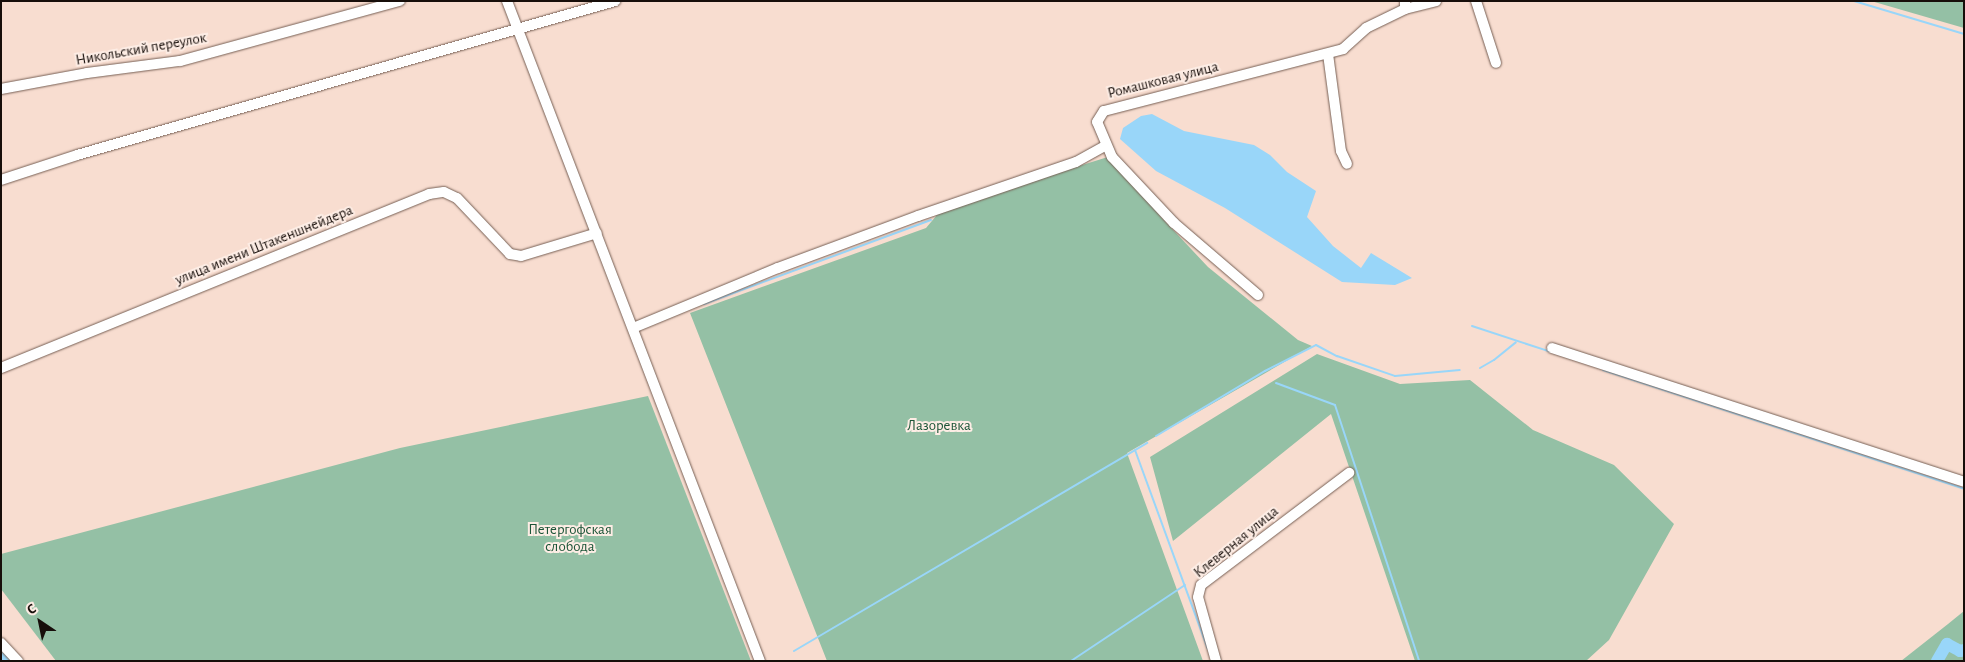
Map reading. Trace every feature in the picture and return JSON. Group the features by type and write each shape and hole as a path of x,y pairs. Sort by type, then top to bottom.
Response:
{"street":[{"name":"Никольский переулок","path":"1,88 95,71 180,61 400,1"},
{"path":"506,1 597,233 760,661"},
{"path":"1,180 77,155 615,1"},
{"name":"Ромашковая улица","path":"1258,295 1174,223 1112,157 1105,146 1097,122 1104,111 1343,49 1366,28 1405,5 1436,1"},
{"path":"1476,1 1496,63"},
{"path":"1328,54 1341,151 1347,164"},
{"path":"633,328 778,268 918,216 1076,162 1105,146"},
{"name":"улица имени Штакеншнейдера","path":"1,368 429,194 444,192 457,198 510,254 526,255 597,233"},
{"path":"1552,348 1964,482"},
{"name":"Клеверная улица","path":"1216,661 1198,597 1201,586 1349,473"},
{"path":"1,643 18,661"}],"green space":[{"path":"1871,1 1964,1 1964,28"},
{"name":"Лазоревка","path":"1111,156 1161,217 1208,267 1298,340 1312,346 1127,453 1203,661 827,661 690,313 926,228 942,209"},
{"path":"1317,354 1400,384 1470,380 1533,430 1614,465 1674,524 1609,640 1586,661 1415,661 1331,414 1173,541 1150,457"},
{"name":"Петергофская слобода","path":"648,396 751,661 56,661 1,589 1,554 400,448"},
{"path":"1964,611 1964,661 1901,661 1948,624"}],"water":[{"path":"1152,114 1184,131 1254,145 1270,155 1287,172 1316,191 1307,217 1333,246 1361,268 1371,253 1412,278 1395,285 1342,282 1225,208 1156,171 1120,139 1123,128 1141,116"}],"waterway":[{"path":"1854,1 1964,34"},
{"path":"704,304 931,220"},
{"path":"1472,326 1551,352"},
{"path":"1480,368 1494,360 1516,342"},
{"path":"1156,436 1265,371 1316,345 1337,356 1395,376 1460,370"},
{"path":"1603,370 1964,489"},
{"path":"1276,383 1335,405 1419,661"},
{"path":"794,651 1147,443"},
{"path":"1135,450 1208,649"},
{"path":"1071,661 1185,585"},
{"path":"1937,661 1947,644 1960,651 1964,650"},
{"path":"1,656 7,661"}]}
